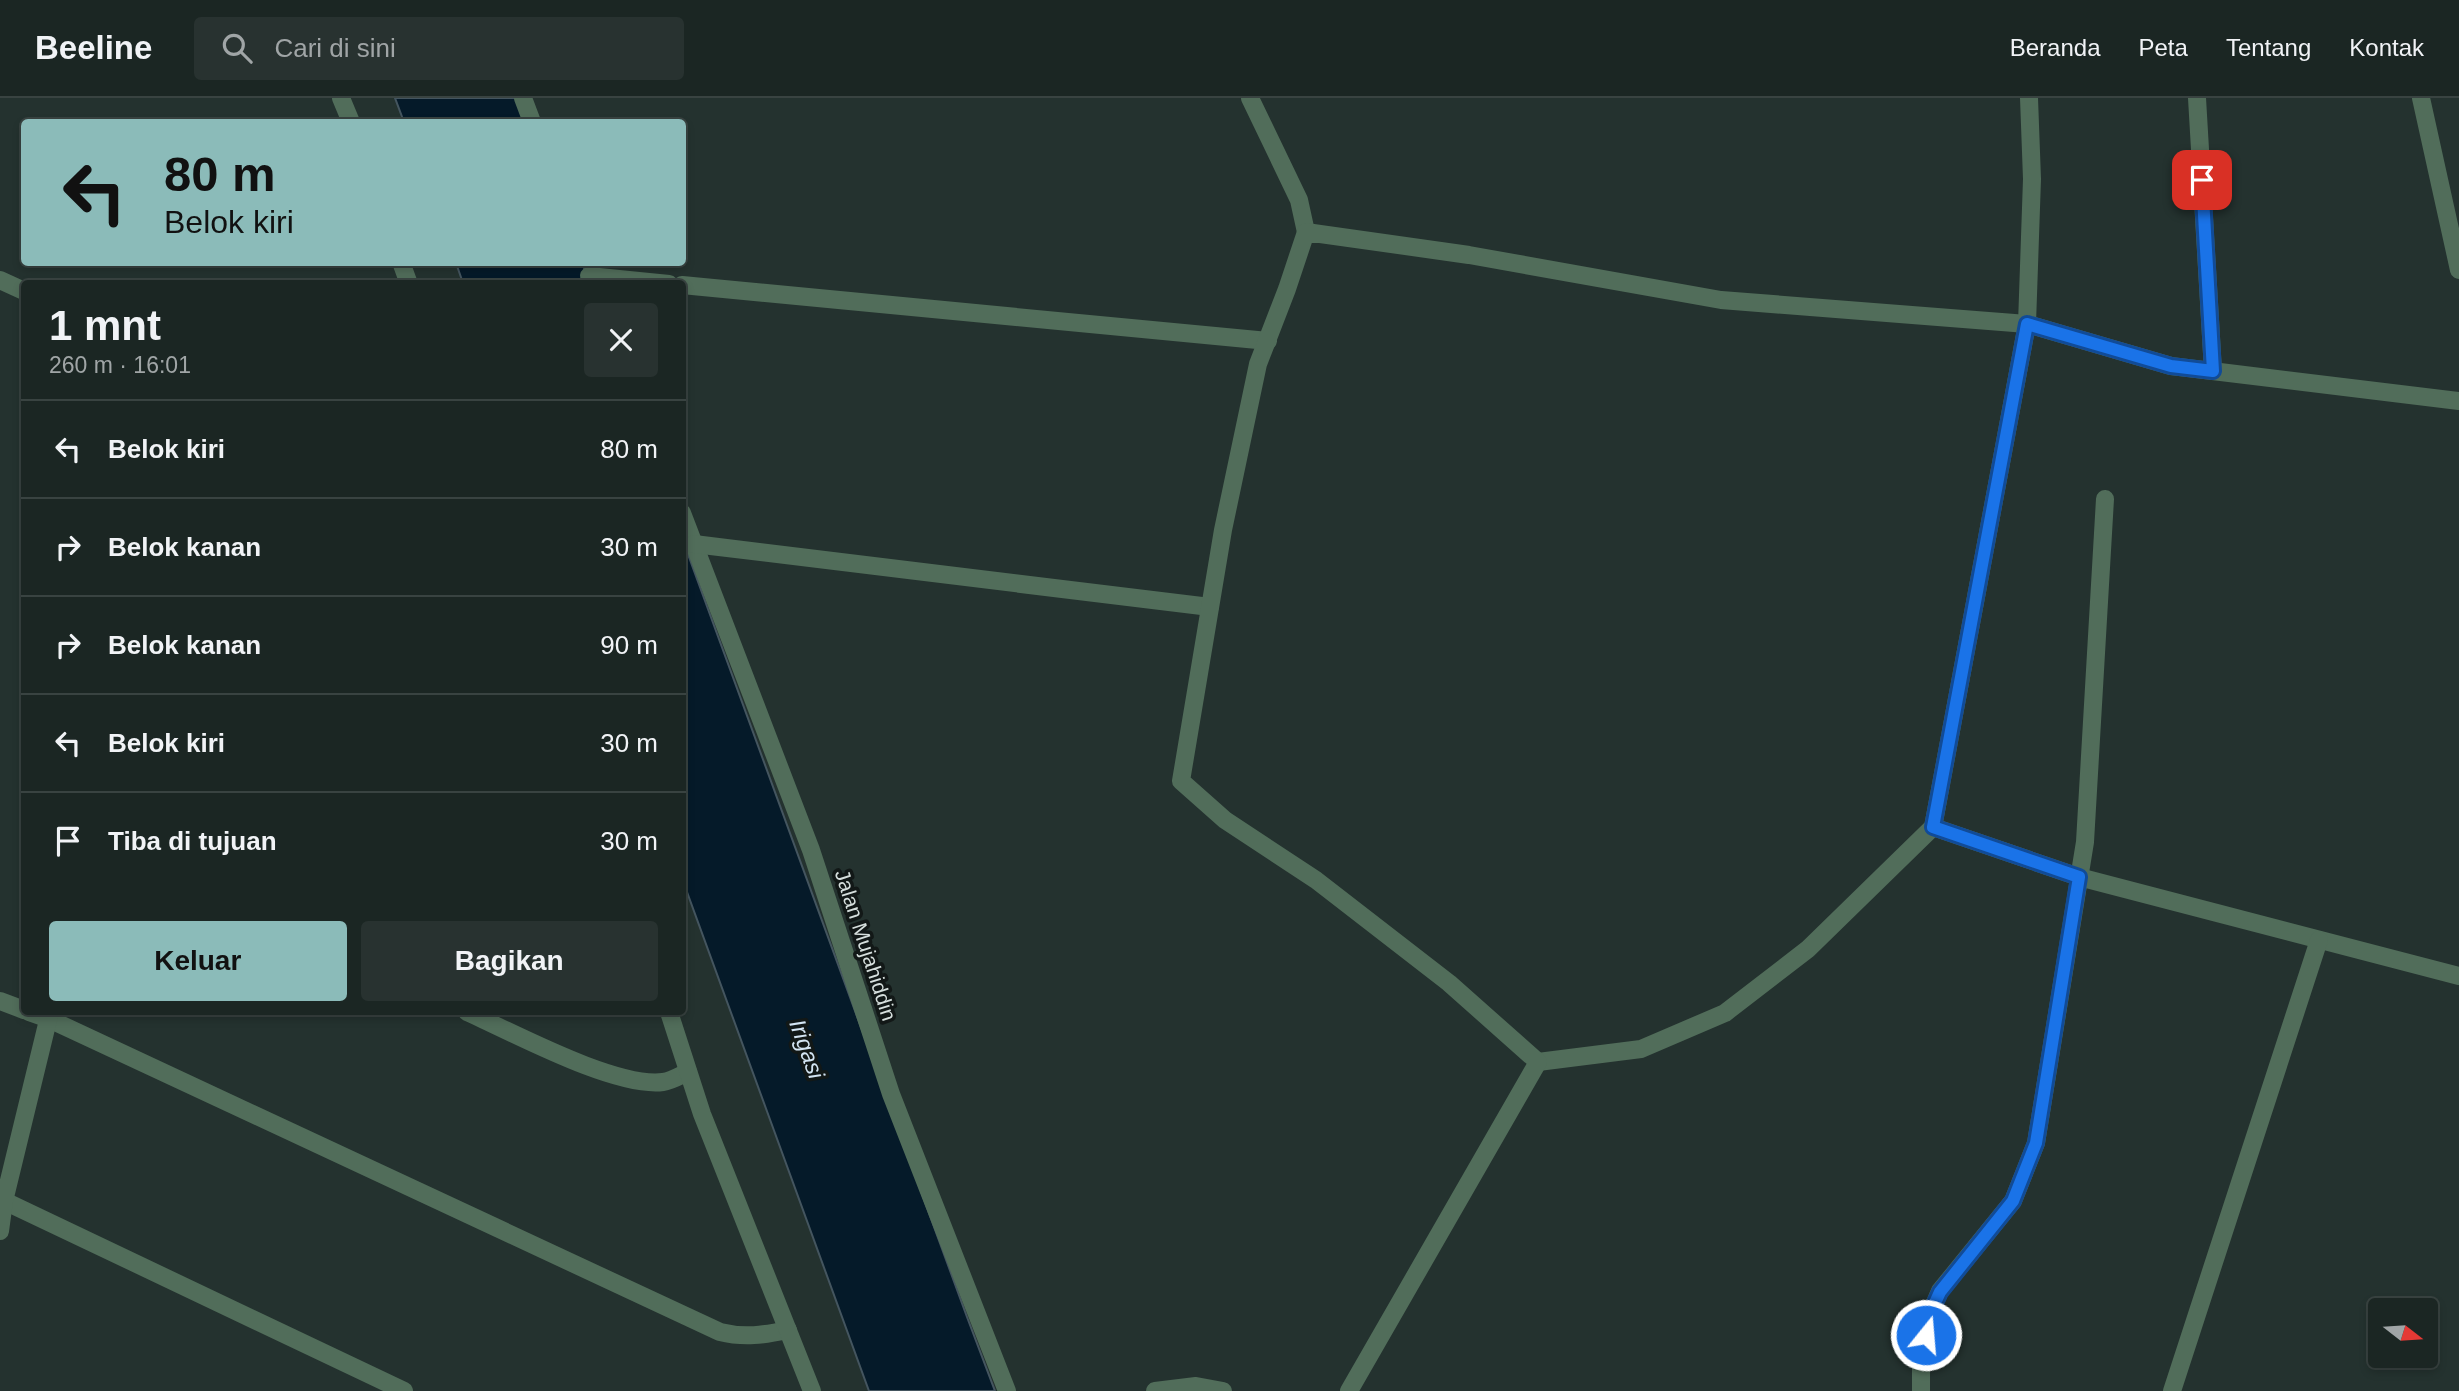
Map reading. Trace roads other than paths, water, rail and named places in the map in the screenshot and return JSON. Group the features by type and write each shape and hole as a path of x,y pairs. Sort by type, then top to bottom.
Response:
{"street":[{"path":"341,98 350,119"},
{"path":"523,98 531,119"},
{"path":"1250,98 1299,200 1306,232 1258,364 1223,530 1181,781 1225,820 1316,880 1429,967 1538,1062 1641,1049 1725,1013 1808,949 1933,827 2027,324 2032,179 2029,98"},
{"path":"2197,98 2213,371"},
{"path":"2421,98 2459,270"},
{"path":"1306,232 1469,255 1721,300 2027,324 2171,366 2459,401"},
{"path":"588,274 637,280"},
{"path":"0,280 21,290"},
{"path":"686,285 1268,341"},
{"path":"1921,1391 1921,1356 1930,1314 1940,1292 2013,1201 2036,1143 2085,842 2105,499"},
{"name":"Jalan Mujahiddin","path":"686,523 811,850 891,1094 1006,1391"},
{"path":"694,544 1210,607"},
{"path":"1933,827 2079,877 2459,976"},
{"path":"2172,1391 2319,940"},
{"path":"0,1001 21,1009"},
{"path":"0,1231 2,1200 50,1015 720,1332 757,1337 788,1331"},
{"path":"474,1015 587,1066 618,1075 641,1081 664,1082 688,1072"},
{"path":"670,1015 702,1114 812,1391"},
{"path":"1349,1391 1538,1062"},
{"path":"2,1200 404,1391"},
{"path":"1155,1391 1196,1386 1223,1391"}],"water":[{"path":"395,98 522,98 530,119 403,119"},
{"path":"457,266 583,266 589,280 462,280"},
{"name":"Irigasi","path":"686,549 995,1391 869,1391 686,889"}]}
